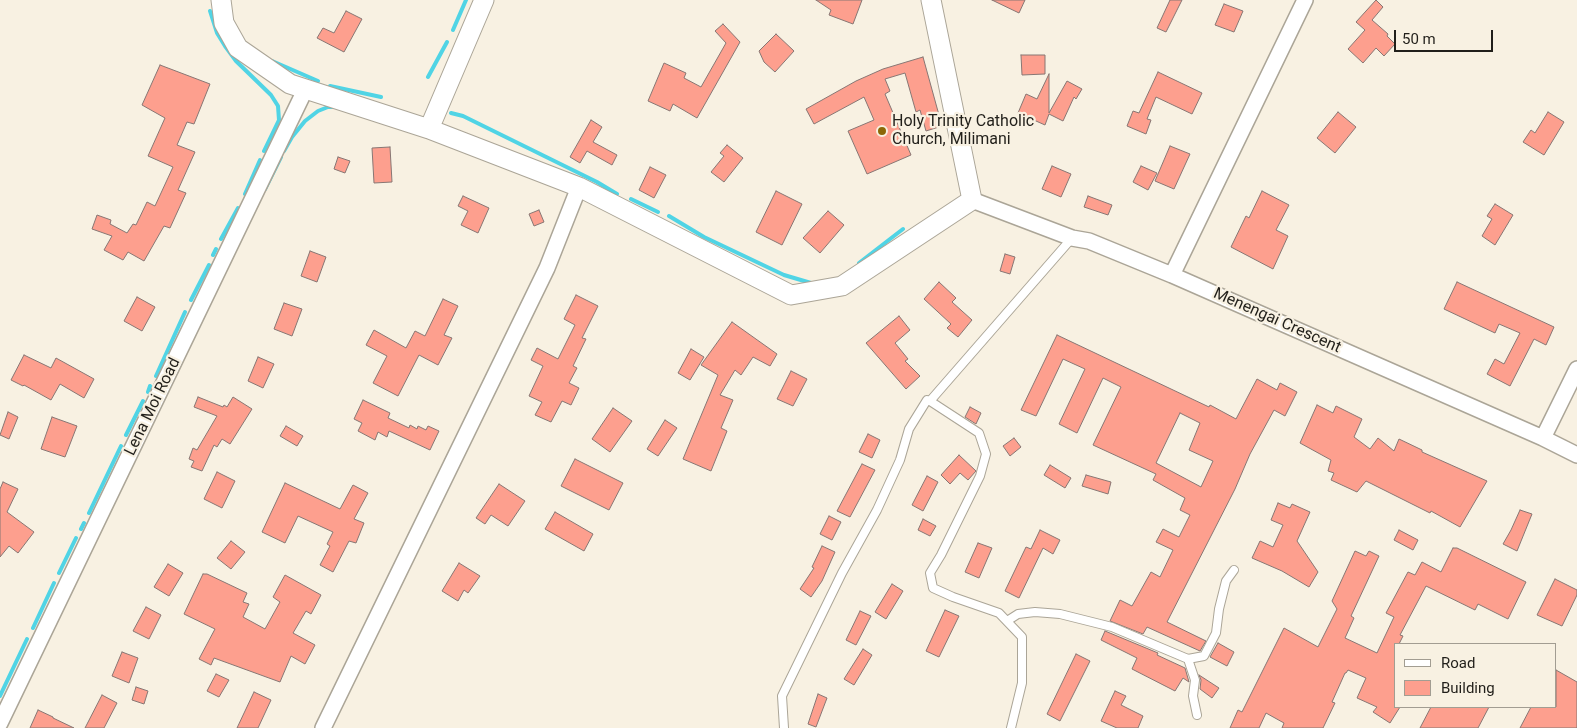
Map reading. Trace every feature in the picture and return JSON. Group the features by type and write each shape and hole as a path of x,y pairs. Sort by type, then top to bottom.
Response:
{"street":[{"path":"221,0 224,23 238,48 290,84 429,129 579,187 791,295 842,286 972,200 932,0"},
{"path":"429,129 484,0"},
{"path":"1172,275 1305,0"},
{"name":"Lena Moi Road","path":"0,724 305,90"},
{"path":"323,728 547,268 579,187"},
{"name":"Menengai Crescent","path":"972,200 1072,238 1089,240 1543,438 1577,455"},
{"path":"1543,438 1577,369"}],"lane":[{"path":"784,728 782,696 842,573 877,510 900,460 909,429 927,400 930,401 1072,238"},
{"path":"930,401 979,433 986,454 980,476 941,555 930,572 933,588 1000,613 1022,637 1022,683 1011,728"},
{"path":"1007,621 1018,614 1035,612 1060,614 1112,626 1188,660 1204,656 1216,633 1219,609 1226,581 1234,570"},
{"path":"1188,660 1196,680 1192,696 1197,715"}],"building":[{"path":"816,0 862,0 853,24 829,15 831,10"},
{"path":"992,0 1025,0 1019,13"},
{"path":"1170,0 1182,0 1166,32 1157,28"},
{"path":"1376,0 1383,7 1372,20 1388,34 1387,36 1395,44 1384,56 1376,48 1363,63 1348,49 1365,30 1356,22"},
{"path":"1224,4 1243,11 1234,32 1215,25"},
{"path":"346,11 362,19 344,52 317,38 323,28 334,33"},
{"path":"723,24 740,42 697,118 673,104 670,111 648,101 664,63 686,73 684,78 701,87 726,43 715,31"},
{"path":"776,34 794,51 775,72 764,62 759,51"},
{"path":"1021,55 1045,55 1045,74 1022,75"},
{"path":"923,57 942,126 926,131 920,110 916,112 905,73 885,79 890,91 885,94 911,155 867,174 848,131 874,120 864,97 814,124 806,109 856,81 883,69"},
{"path":"160,65 210,84 194,124 187,122 177,145 195,152 178,190 186,193 170,228 164,226 144,261 128,252 123,260 104,250 112,236 92,229 97,215 111,220 110,224 127,233 133,224 136,225 147,202 155,206 173,167 148,156 165,118 142,105"},
{"path":"1158,72 1202,93 1192,114 1156,97 1147,119 1151,120 1146,134 1127,126 1133,111 1139,113"},
{"path":"1049,74 1049,113 1067,81 1082,89 1076,99 1074,97 1063,121 1049,114 1045,125 1018,113 1026,94 1037,99"},
{"path":"1338,112 1356,127 1335,153 1317,138"},
{"path":"1548,112 1564,122 1544,155 1523,142 1531,130 1535,133"},
{"path":"591,120 602,127 593,142 617,155 612,165 587,151 580,163 570,157"},
{"path":"727,145 743,158 724,182 711,172 724,156 720,153"},
{"path":"1170,146 1190,154 1174,189 1155,181"},
{"path":"390,147 392,182 374,183 372,148"},
{"path":"338,157 350,161 345,173 334,169"},
{"path":"1052,166 1071,174 1061,197 1042,189"},
{"path":"1141,166 1157,173 1148,190 1133,182"},
{"path":"650,167 666,175 654,198 639,190"},
{"path":"776,191 802,204 782,245 756,232"},
{"path":"1262,191 1289,205 1276,230 1288,236 1273,269 1231,247 1246,216 1249,218"},
{"path":"463,196 489,208 478,233 461,225 468,211 458,206"},
{"path":"1088,196 1112,205 1108,215 1084,207"},
{"path":"1495,204 1513,215 1495,245 1482,236 1492,219 1487,216"},
{"path":"539,210 544,222 534,226 529,214"},
{"path":"828,211 844,225 820,253 803,238"},
{"path":"310,251 326,257 317,282 301,276"},
{"path":"1005,254 1015,257 1010,274 1000,271"},
{"path":"939,282 956,298 952,302 972,320 958,337 947,328 951,324 924,299"},
{"path":"1457,282 1554,327 1546,345 1534,339 1510,386 1487,374 1495,359 1504,364 1520,333 1499,324 1495,333 1444,309"},
{"path":"576,295 598,306 582,338 586,339 573,366 577,368 569,383 579,388 571,405 562,401 551,422 535,415 542,402 529,396 543,366 531,360 537,348 558,359 575,325 564,319"},
{"path":"137,297 155,307 142,331 124,321"},
{"path":"443,299 458,306 444,335 452,338 438,365 419,355 398,396 373,383 387,356 366,345 374,330 406,348 415,331 425,336"},
{"path":"284,303 302,309 292,336 274,329"},
{"path":"899,316 910,330 895,343 908,359 905,361 920,376 906,389 866,343"},
{"path":"732,322 777,354 770,366 753,357 741,375 735,370 720,395 733,400 721,428 727,431 711,471 683,459 718,375 701,365"},
{"path":"1057,335 1209,407 1210,405 1236,419 1257,379 1277,390 1280,383 1297,392 1285,416 1274,410 1250,454 1235,489 1167,622 1206,641 1200,651 1147,627 1143,634 1110,621 1120,600 1132,606 1151,572 1160,577 1173,550 1156,542 1163,529 1179,537 1190,515 1180,510 1185,498 1153,480 1156,474 1093,445 1121,387 1103,378 1077,433 1059,424 1085,369 1063,359 1036,416 1021,410","holes":["1180,413 1200,423 1189,450 1213,461 1201,487 1156,463"]},
{"path":"691,349 704,357 690,380 678,373"},
{"path":"24,355 51,368 56,358 94,379 84,398 60,384 51,400 11,380"},
{"path":"258,357 274,364 263,388 248,381"},
{"path":"791,371 807,379 793,406 777,399"},
{"path":"198,397 227,407 233,397 252,409 230,444 222,439 217,447 214,445 202,471 191,467 194,461 189,459 193,448 197,450 217,416 194,407"},
{"path":"363,400 390,413 388,418 409,428 410,425 417,429 418,426 426,430 428,426 439,431 430,450 389,431 387,437 378,432 375,440 358,431 362,423 354,419"},
{"path":"1317,405 1333,413 1336,406 1362,419 1354,437 1370,449 1378,438 1394,451 1399,439 1422,450 1422,452 1487,481 1460,527 1431,511 1430,513 1366,481 1357,492 1331,480 1334,473 1328,471 1331,460 1300,443"},
{"path":"970,407 981,413 976,424 965,417"},
{"path":"613,408 632,421 610,452 592,439"},
{"path":"8,412 18,417 9,439 0,435"},
{"path":"52,417 77,426 65,457 41,449"},
{"path":"665,420 677,428 658,456 647,449"},
{"path":"286,426 303,436 297,446 280,436"},
{"path":"868,434 880,440 872,458 859,452"},
{"path":"1014,438 1021,447 1010,456 1003,446"},
{"path":"959,455 976,471 968,480 960,473 950,484 941,475"},
{"path":"575,459 623,483 609,510 561,486"},
{"path":"862,464 875,470 850,517 837,511"},
{"path":"1050,465 1071,478 1065,488 1044,475"},
{"path":"217,472 235,481 222,508 204,499"},
{"path":"1086,475 1111,482 1108,494 1082,486"},
{"path":"927,476 938,482 923,511 912,505"},
{"path":"3,482 18,489 7,512 34,532 18,553 9,546 0,557 0,489"},
{"path":"285,483 340,509 353,485 368,493 354,519 364,523 356,543 349,541 333,572 320,565 330,546 327,544 333,532 298,516 285,543 262,532"},
{"path":"499,484 525,501 508,526 491,515 485,524 476,518"},
{"path":"1278,503 1290,508 1292,504 1310,512 1297,541 1318,572 1309,587 1282,571 1252,558 1260,541 1273,547 1283,525 1271,520"},
{"path":"1520,510 1532,514 1517,551 1503,544"},
{"path":"555,512 593,534 584,551 545,529"},
{"path":"829,516 841,522 832,540 820,534"},
{"path":"923,519 936,526 930,536 918,530"},
{"path":"1040,530 1060,540 1053,554 1043,548 1019,598 1005,591 1026,547 1031,549"},
{"path":"1399,530 1418,540 1413,550 1394,540"},
{"path":"231,541 245,552 231,569 217,558"},
{"path":"978,543 992,548 979,578 965,572"},
{"path":"822,546 835,552 822,581 811,597 800,589 814,568 812,567"},
{"path":"1453,548 1457,548 1526,582 1508,619 1478,604 1475,610 1426,586 1400,635 1403,636 1400,643 1394,643 1394,708 1399,708 1390,723 1373,712 1377,707 1357,698 1366,678 1348,670 1332,702 1335,703 1323,728 1282,728 1284,723 1266,713 1259,728 1230,728 1238,710 1242,712 1284,628 1318,647 1337,609 1332,601 1355,551 1366,556 1369,551 1379,556 1351,616 1354,618 1345,638 1377,653 1394,617 1386,613 1408,572 1415,575 1422,562 1441,572"},
{"path":"459,563 480,576 468,593 464,590 458,601 442,591"},
{"path":"168,564 183,573 169,596 154,587"},
{"path":"203,574 207,574 247,593 243,602 249,604 243,617 265,629 280,602 273,597 285,575 321,595 311,614 306,611 293,633 315,645 305,664 291,656 280,682 214,658 211,665 199,659 215,629 184,614"},
{"path":"1555,579 1577,590 1577,595 1562,626 1537,615"},
{"path":"892,584 903,591 886,619 875,612"},
{"path":"146,607 161,615 149,639 133,631"},
{"path":"945,610 959,616 939,657 926,651"},
{"path":"860,611 871,616 856,645 846,640"},
{"path":"1105,631 1158,653 1157,655 1185,668 1189,682 1183,678 1175,691 1132,669 1137,658 1101,640"},
{"path":"1218,643 1234,652 1227,666 1210,657"},
{"path":"863,649 872,655 854,685 844,679"},
{"path":"122,652 138,658 129,683 112,676"},
{"path":"1076,654 1090,661 1060,721 1047,714"},
{"path":"1557,671 1577,682 1577,728 1520,728 1530,708 1557,708"},
{"path":"216,674 229,680 219,697 207,691"},
{"path":"1199,675 1219,688 1212,698 1200,689 1201,680"},
{"path":"136,687 148,691 144,704 132,700"},
{"path":"1115,691 1126,696 1121,705 1143,716 1138,728 1117,728 1101,721"},
{"path":"254,692 271,700 258,728 237,728"},
{"path":"818,694 827,698 816,727 808,724"},
{"path":"102,695 117,703 104,728 85,728"},
{"path":"1430,708 1488,708 1478,728 1420,728"},
{"path":"38,710 53,718 74,728 30,728"}],"waterway":[{"path":"453,30 466,0"},
{"path":"210,11 217,33 225,46 236,61 271,95 278,106 279,120 264,151"},
{"path":"428,77 447,42"},
{"path":"272,61 318,81"},
{"path":"330,86 381,97"},
{"path":"284,151 305,121 318,111 334,107"},
{"path":"451,113 463,116 597,182 617,194"},
{"path":"265,189 281,157"},
{"path":"245,194 260,160"},
{"path":"631,199 658,212"},
{"path":"221,239 238,208"},
{"path":"669,216 704,237 784,275 811,283"},
{"path":"859,263 903,229"},
{"path":"213,255 216,249"},
{"path":"191,300 209,265"},
{"path":"156,376 185,312"},
{"path":"148,392 150,386"},
{"path":"126,435 143,401"},
{"path":"89,513 121,446"},
{"path":"81,529 84,523"},
{"path":"59,573 76,538"},
{"path":"33,628 54,583"},
{"path":"0,696 27,639"}],"place":[{"name":"Holy Trinity Catholic Church, Milimani","path":"882,131"}]}
